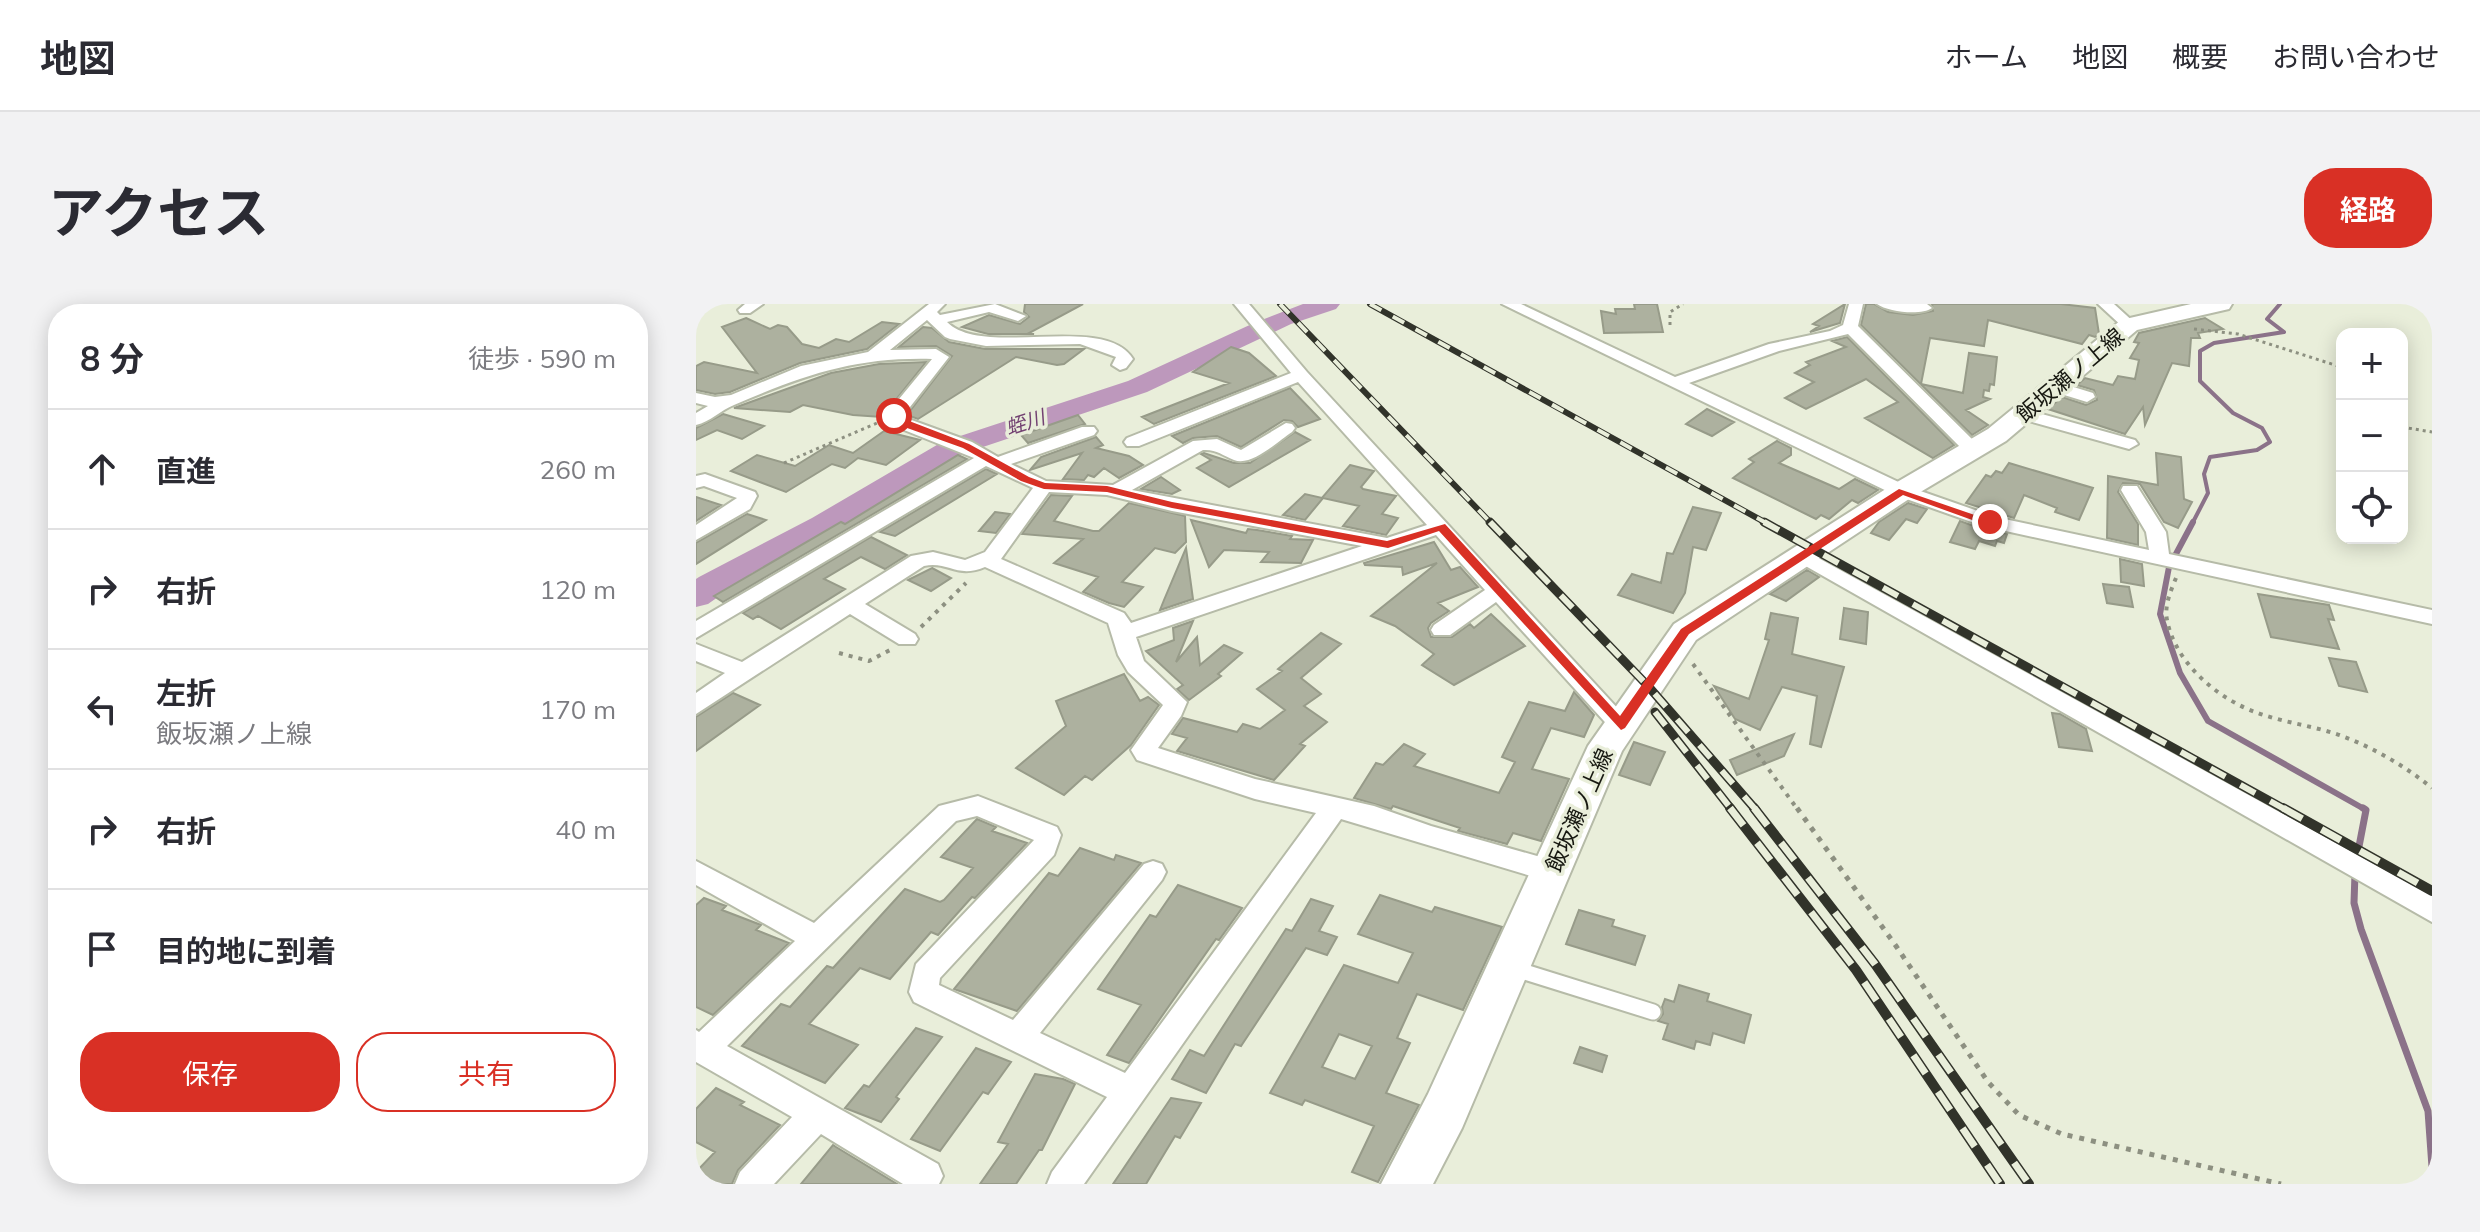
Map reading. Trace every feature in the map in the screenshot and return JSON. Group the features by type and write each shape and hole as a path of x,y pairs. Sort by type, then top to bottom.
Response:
{"main road":[{"name":"飯坂瀬ノ上線","path":"1406,1184 1445,1111 1606,746 1674,645 1699,621 2024,414 2054,386 2089,362 2117,315 2199,312"}],"street":[{"path":"910,304 934,311 989,307 1018,316"},
{"path":"1241,304 1301,375 1621,725"},
{"path":"1509,304 1902,491 1990,522 2432,617"},
{"path":"1674,383 1775,347 1835,335 1850,327 1856,304"},
{"path":"1884,304 1925,308"},
{"path":"874,354 934,311"},
{"path":"934,311 950,334 986,341 1054,342 1081,339 1122,354 1125,359 1120,365"},
{"path":"1850,327 1972,449"},
{"path":"696,420 730,400 808,369 874,354 936,354 941,357 894,416 900,422 959,444 1044,486 1116,491 1172,505 1388,545"},
{"path":"1133,442 1301,375"},
{"path":"2054,386 2087,397"},
{"path":"696,398 720,402 730,400"},
{"path":"2024,414 2129,444"},
{"path":"1116,491 1199,445 1217,444 1242,457 1286,428"},
{"path":"696,631 990,461 1088,431"},
{"path":"696,482 705,480 748,496 743,505 696,534"},
{"path":"1044,486 989,561 1116,618 1125,633 1131,659 1149,682 1175,702 1173,710 1143,750 1146,753 1255,789 1374,816 1430,836 1551,871"},
{"path":"2130,490 2170,560"},
{"path":"1125,633 1441,527"},
{"path":"1802,555 2432,910"},
{"path":"696,705 918,561 933,558 967,567 991,557"},
{"path":"1442,630 1499,590"},
{"path":"850,604 907,639"},
{"path":"696,652 744,672"},
{"path":"929,1181 817,1114 702,1055 948,813 978,806 1048,835 1045,847 926,973 924,992 1130,1092"},
{"path":"1064,1184 1335,807"},
{"path":"696,872 817,939"},
{"path":"1018,1037 1153,872"},
{"path":"752,1184 817,1114"}],"lane":[{"path":"1509,967 1653,1012"}],"path":[{"path":"1670,325 1670,312 1683,304"},
{"path":"2199,312 2238,334 2338,366 2341,400"},
{"path":"784,463 894,416"},
{"path":"2408,428 2432,432"},
{"path":"2170,560 2182,567 2174,583 2166,617 2177,644 2215,690 2244,708 2341,736 2414,774 2432,788"},
{"path":"1674,645 1686,653 1896,946 1988,1082 2009,1106 2030,1122 2062,1134 2281,1184"}],"building":[{"path":"1025,304 1083,304 1029,333 1034,334 988,334 962,327 989,315 1020,324 1029,317 1024,312"},
{"path":"1634,304 1657,304 1663,332 1604,333 1601,311 1616,314 1615,309 1635,309"},
{"path":"1845,304 1840,323 1810,332 1819,326 1813,324"},
{"path":"1866,304 1874,304 1888,312 1913,315 1933,311 1932,304 2061,304 2095,308 2099,334 2095,337 2089,335 2082,344 1988,320 1984,346 1930,338 1921,384 1963,393 1969,353 1997,357 1994,385 1990,384 1989,391 1984,390 1983,397 1990,399 1966,410 1988,425 1972,435 1861,325"},
{"path":"746,318 770,329 778,325 787,327 802,344 819,348 836,339 849,342 882,322 899,324 867,349 800,363 730,392 715,394 696,390 696,366 704,362 757,373 722,327"},
{"path":"2205,318 2223,329 2198,333 2200,338 2191,338 2189,366 2172,363 2145,425 2143,407 2125,434 2048,409 2062,397 2086,405 2097,400 2094,390 2077,385 2085,378 2113,385 2118,376 2135,379 2139,360 2130,358 2139,343 2134,342 2139,333"},
{"path":"923,327 932,328 949,342 985,349 1084,349 1064,364 1057,365 1016,357 918,419 907,415 952,356 936,346 899,347"},
{"path":"1847,337 1954,445 1933,458 1865,418 1898,402 1866,379 1806,409 1785,398 1814,382 1795,373 1810,365 1806,362 1846,347 1832,341"},
{"path":"1231,347 1249,353 1276,376 1154,424 1142,417 1229,383 1193,372"},
{"path":"926,362 882,417 803,405 790,412 734,408 831,373 879,364"},
{"path":"1290,388 1320,419 1298,427 1292,421 1284,420 1241,447 1217,436 1193,438 1183,443 1172,436"},
{"path":"1707,409 1734,422 1712,436 1686,424"},
{"path":"723,414 764,426 742,439 717,430 696,440 696,428"},
{"path":"1078,415 1085,424 1028,443 1021,435"},
{"path":"884,431 920,440 886,465 858,458 845,468 832,464 786,492 731,471 757,455 795,466 829,445 853,453"},
{"path":"1295,432 1310,440 1229,487 1197,468 1211,460 1201,454 1204,453 1234,463 1250,463"},
{"path":"1096,437 1103,445 1096,448 1129,456 1143,465 1119,478 1104,468 1094,477 1088,475 1084,480 1063,479 1082,453 1030,470 1041,457"},
{"path":"1777,441 1791,448 1791,455 1779,463 1839,489 1855,479 1878,490 1858,503 1852,500 1829,519 1821,515 1816,519 1733,478 1754,462 1749,459"},
{"path":"2156,453 2181,457 2184,499 2192,502 2178,528 2164,522 2140,484 2123,483 2118,492 2138,524 2138,545 2107,538 2108,476 2158,485"},
{"path":"958,455 967,459 723,602 714,596 841,522 845,524"},
{"path":"2009,463 2093,488 2079,520 2055,512 2057,508 2024,495 2014,518 1966,503 1986,475 1991,477 1996,471 2002,473"},
{"path":"1350,465 1374,471 1361,487 1363,489 1396,496 1382,514 1398,518 1386,535 1343,526 1359,506 1323,498 1305,520 1283,515 1305,494 1322,498"},
{"path":"986,469 997,474 895,536 880,532"},
{"path":"1161,477 1180,490 1172,494 1141,489"},
{"path":"1051,495 1072,496 1054,521 1093,531 1099,531 1129,503 1185,516 1186,542 1175,553 1155,548 1122,582 1143,587 1124,607 1109,603 1083,592 1098,577 1054,563 1083,539 1022,534"},
{"path":"696,497 721,505 696,521"},
{"path":"1908,503 1927,509 1917,523 1906,519 1889,540 1871,533 1879,522"},
{"path":"1693,507 1721,513 1706,550 1693,547 1685,593 1673,613 1618,595 1632,574 1661,583 1667,553 1673,554"},
{"path":"995,512 1010,514 996,533 979,531"},
{"path":"747,514 766,520 696,564 696,543"},
{"path":"1191,520 1246,533 1248,529 1292,536 1290,539 1313,540 1301,563 1261,562 1269,552 1224,550 1209,567"},
{"path":"1960,521 2007,534 2004,543 1997,541 1995,546 1979,541 1975,549 1950,542"},
{"path":"871,537 907,555 885,569 861,557 824,579 845,589 781,629 758,616 753,619 743,613"},
{"path":"1434,542 1451,570 1460,567 1478,587 1438,603 1449,611 1431,623 1428,628 1431,637 1452,637 1470,624 1474,628 1491,614 1525,646 1454,685 1422,665 1434,654 1395,626 1371,616 1437,563 1403,575 1402,567 1364,563"},
{"path":"1186,548 1193,599 1160,610 1164,600"},
{"path":"2120,559 2142,564 2144,586 2121,582"},
{"path":"932,568 951,578 931,591 908,580"},
{"path":"1807,570 1819,577 1786,601 1770,594"},
{"path":"2103,584 2129,587 2133,607 2107,603"},
{"path":"2258,594 2329,605 2334,620 2328,619 2339,649 2271,637"},
{"path":"1844,608 1868,612 1866,644 1840,639"},
{"path":"1771,613 1798,618 1792,654 1844,667 1821,747 1810,744 1817,696 1782,687 1760,730 1735,719 1714,686 1749,699 1769,640 1765,639"},
{"path":"1193,621 1176,662 1197,637 1200,665 1224,645 1242,653 1218,674 1221,676 1189,700 1177,689 1183,685 1146,651 1174,640 1173,628"},
{"path":"1321,633 1341,644 1301,678 1321,694 1304,706 1327,722 1300,744 1305,746 1274,780 1177,751 1187,738 1172,734 1183,718 1237,732 1243,724 1260,729 1285,710 1257,689 1282,671 1278,669"},
{"path":"2329,658 2356,662 2367,692 2339,686"},
{"path":"1124,674 1140,701 1148,697 1159,705 1131,745 1092,780 1085,776 1064,795 1016,768 1066,726 1056,701"},
{"path":"1574,692 1594,715 1584,737 1551,728 1532,769 1569,779 1541,841 1513,833 1507,844 1458,831 1460,828 1393,806 1391,809 1354,798 1376,763 1383,765 1404,744 1425,754 1414,766 1499,793 1515,762 1502,757 1529,702 1565,711"},
{"path":"733,693 760,705 696,751 696,717"},
{"path":"2052,713 2060,714 2086,729 2092,751 2059,747"},
{"path":"1794,734 1784,756 1737,775 1730,760"},
{"path":"1634,742 1665,752 1650,785 1619,775"},
{"path":"977,819 996,827 992,831 1027,843 938,935 931,932 890,979 860,968 809,1024 858,1045 825,1083 742,1046 781,1004 790,1007 827,966 833,968 905,889 940,902 944,900 973,868 941,857"},
{"path":"1080,848 1114,860 1116,855 1141,863 1017,1011 954,989 1049,873 1058,876"},
{"path":"1178,885 1242,908 1219,940 1216,939 1129,1063 1107,1055 1141,1005 1098,989 1150,915 1156,917"},
{"path":"1380,895 1432,912 1435,907 1502,927 1463,1010 1417,994 1397,1038 1410,1043 1386,1093 1419,1105 1378,1182 1352,1172 1374,1126 1305,1100 1302,1105 1270,1093 1344,965 1398,983 1413,953 1358,934","holes":["1339,1034 1372,1046 1355,1079 1322,1067"]},
{"path":"704,898 726,906 722,910 761,925 756,930 789,943 713,1015 696,1007 696,905"},
{"path":"1311,899 1333,906 1319,931 1337,937 1327,955 1306,948 1241,1046 1235,1044 1206,1093 1172,1079 1190,1050 1204,1056 1286,929 1292,931"},
{"path":"1579,910 1614,920 1612,926 1645,936 1635,965 1566,944"},
{"path":"1679,985 1709,994 1707,1001 1751,1015 1744,1043 1713,1033 1710,1045 1696,1041 1694,1049 1663,1039 1668,1024 1658,1021 1663,1014 1662,1007 1665,999 1674,1002"},
{"path":"916,1028 942,1037 881,1122 845,1108 864,1085 869,1087"},
{"path":"1580,1047 1607,1056 1602,1072 1574,1063"},
{"path":"976,1048 1011,1062 988,1094 983,1092 940,1151 911,1139"},
{"path":"1035,1074 1075,1084 1042,1150 1016,1184 980,1184 1008,1144 998,1142"},
{"path":"716,1088 744,1102 740,1105 780,1125 738,1170 732,1184 696,1184 696,1172 715,1152 696,1142 696,1109"},
{"path":"1171,1098 1201,1103 1180,1138 1175,1136 1146,1184 1113,1184"},
{"path":"833,1145 836,1147 897,1184 801,1184"}],"waterway":[{"name":"蛭川","path":"696,596 725,575 823,525 952,448 994,431 1138,386 1283,319 1328,304"},
{"path":"2192,524 2208,493 2204,474 2210,457 2257,450 2270,442 2262,428 2233,413 2200,381 2200,351 2214,343 2284,332 2267,319 2280,304"},
{"path":"2193,522 2169,567 2160,614 2180,673 2208,721 2366,810"},
{"path":"2356,862 2366,810"},
{"path":"2355,873 2354,903 2361,929 2428,1111 2432,1167"}],"railway":[{"path":"1280,304 1492,524"},
{"path":"1370,304 1768,524"},
{"path":"1490,522 1648,686 1756,810"},
{"path":"1764,522 2286,810"},
{"path":"1655,712 1732,810"},
{"path":"1730,808 1856,970 2000,1184"},
{"path":"1754,808 1875,964 2029,1184"},
{"path":"2283,808 2432,891"}],"route":[{"path":"894,416 900,422 966,446 985,459 1044,486 1107,489 1172,505 1388,545 1441,527 1621,725 1685,632 1902,491 1990,522"}]}
